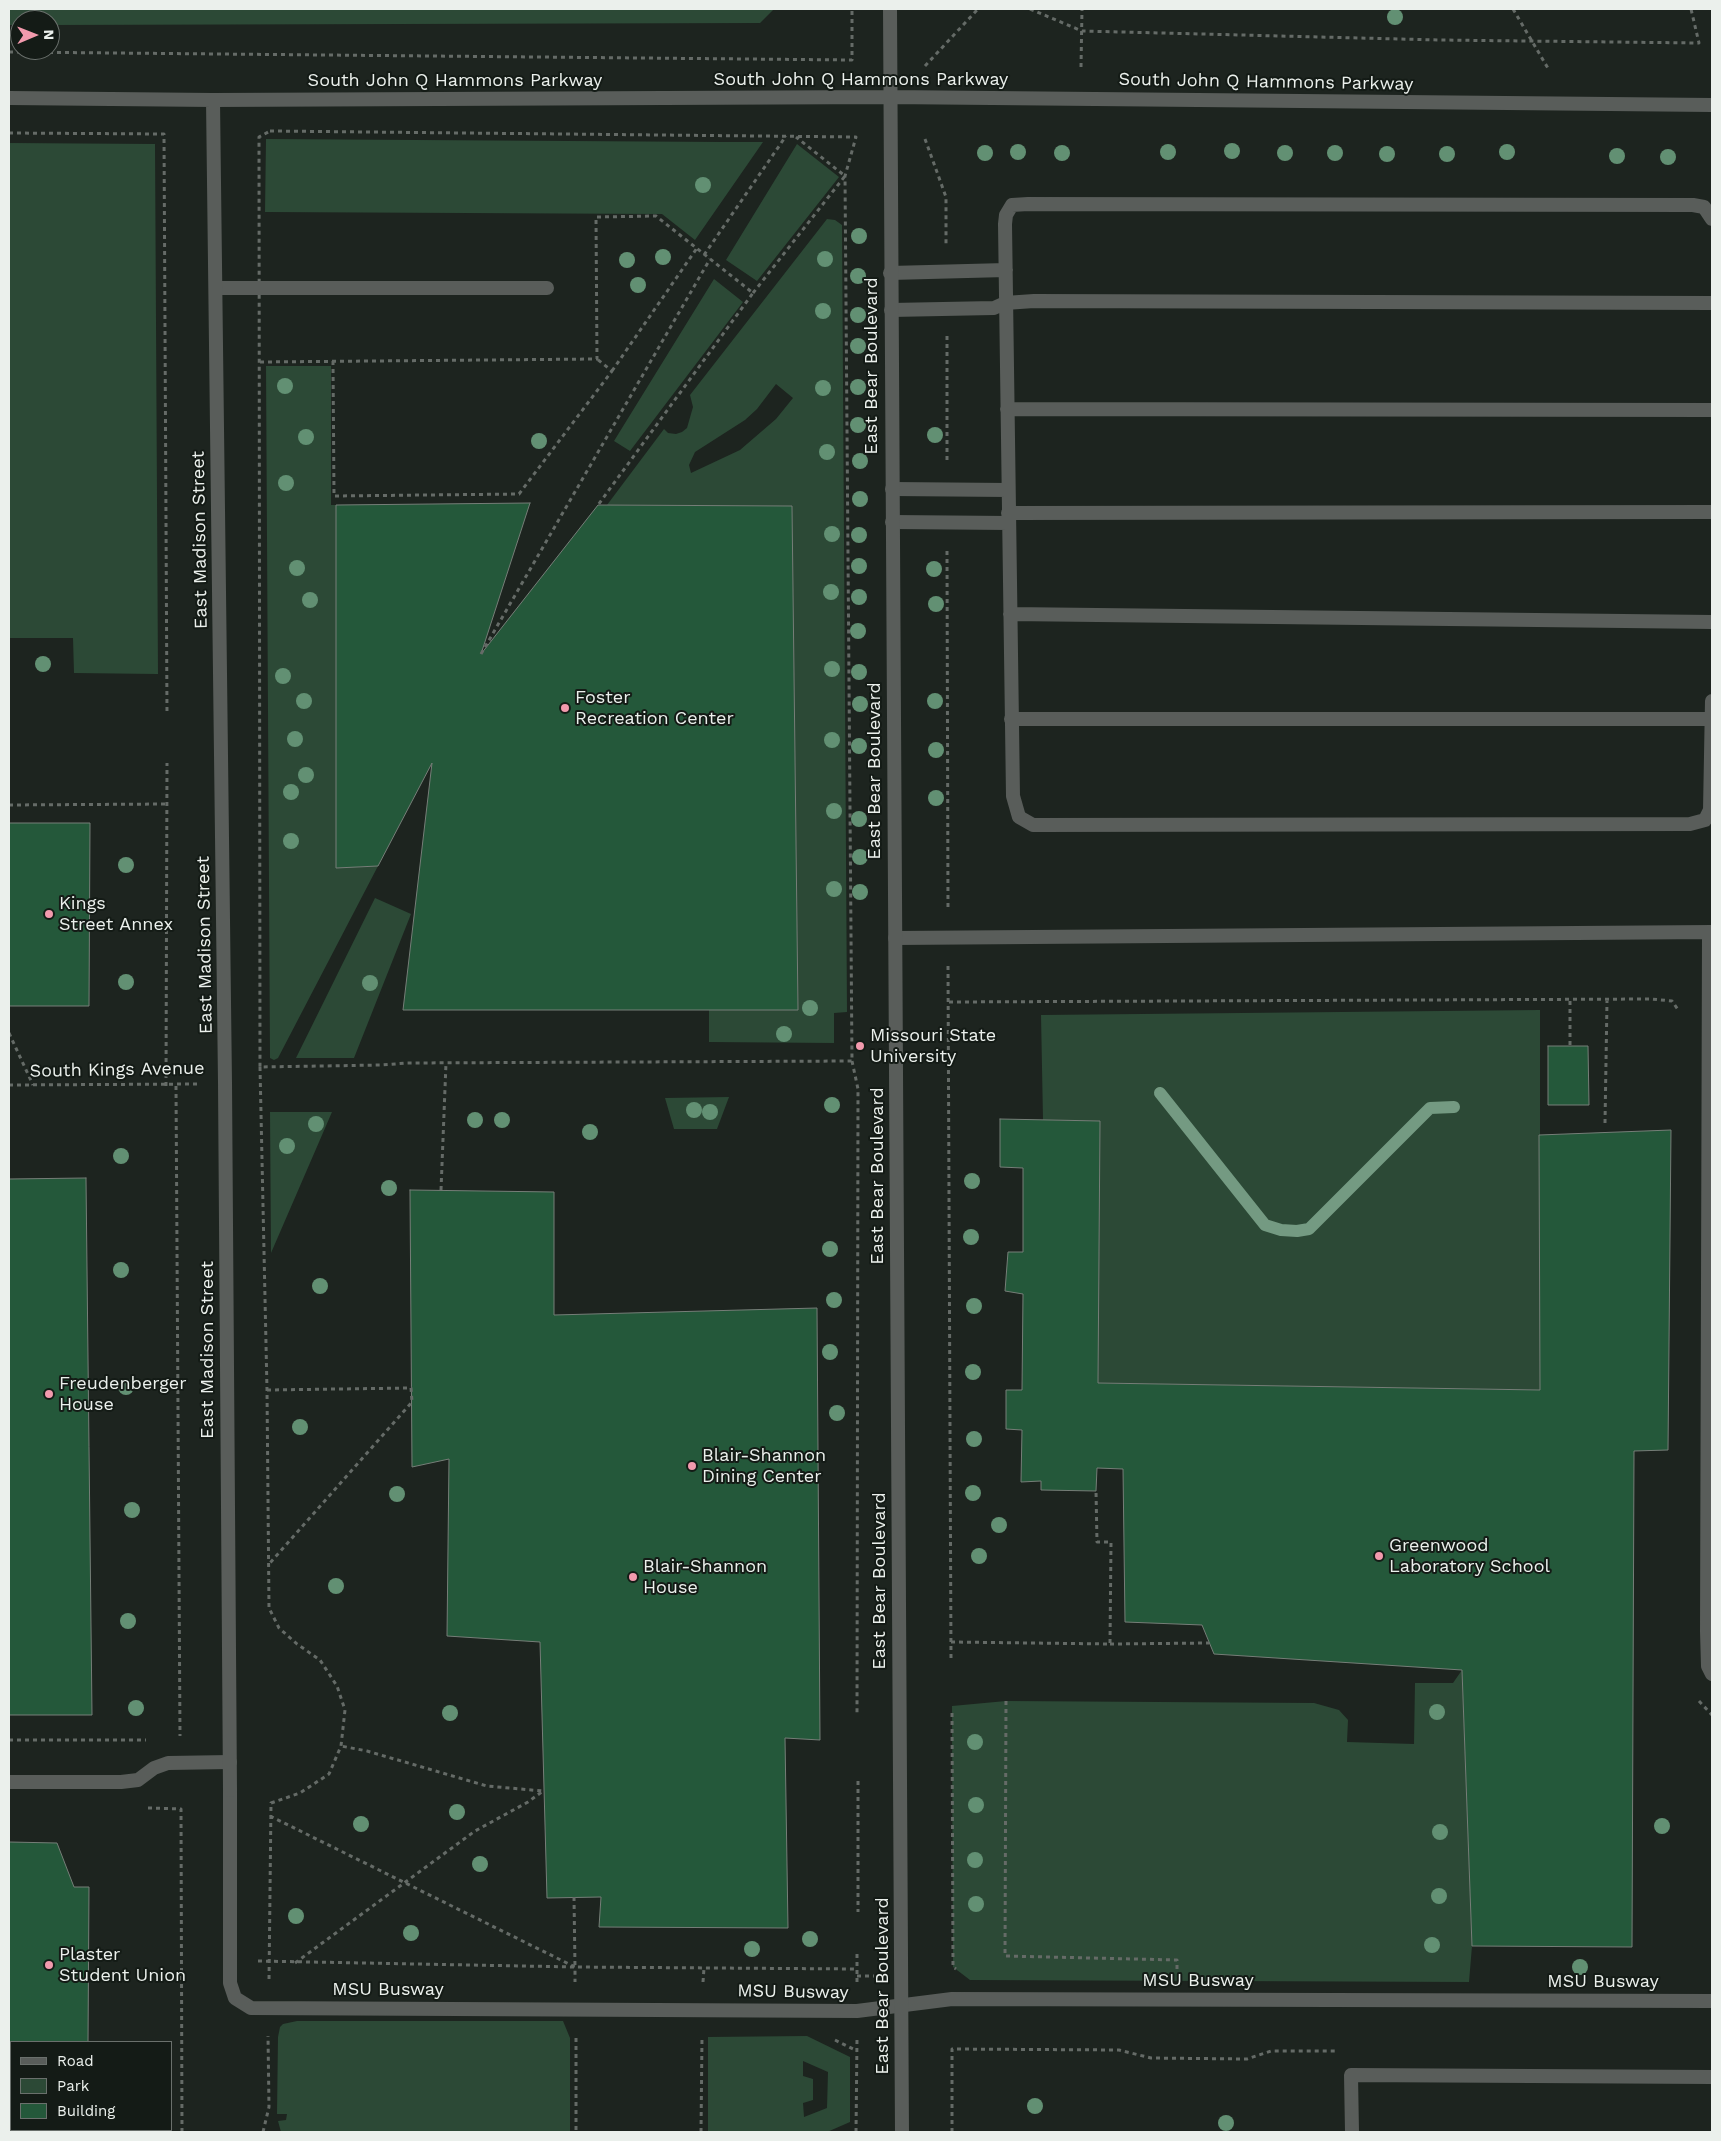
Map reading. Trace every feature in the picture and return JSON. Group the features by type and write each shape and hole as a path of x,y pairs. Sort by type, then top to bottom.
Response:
{"street":[{"name":"East Bear Boulevard","path":"890,9 902,2132"},
{"name":"South John Q Hammons Parkway","path":"9,98 214,100 889,97 1712,105"},
{"name":"East Madison Street","path":"214,100 225,1082 230,1790"},
{"path":"1712,219 1704,207 1693,205 1012,205 1006,215 1005,224 1011,719 1013,796 1019,816 1033,825 1690,824 1705,820 1710,810 1712,701"},
{"path":"890,273 1006,270"},
{"path":"216,288 547,288"},
{"path":"891,310 994,308 1005,303 1034,301 1712,303"},
{"path":"1007,409 1712,410"},
{"path":"892,489 1008,490"},
{"path":"892,522 947,523 1008,518 1712,512"},
{"path":"1010,614 1712,622"},
{"path":"1011,719 1712,719"},
{"path":"895,938 1711,932 1707,1631 1708,1666 1712,1674"},
{"path":"9,1782 121,1782 138,1780 154,1768 168,1763 230,1762"},
{"name":"MSU Busway","path":"230,1790 230,1983 235,1998 251,2008 575,2008 857,2011 952,1999 1712,2001"},
{"path":"1352,2132 1352,2075 1712,2077"}],"path":[{"path":"9,52 852,60 852,9"},
{"path":"925,66 978,9"},
{"path":"1030,9 1082,31 1533,42 1699,43 1691,9"},
{"path":"1081,67 1082,9"},
{"path":"1513,9 1549,70"},
{"path":"269,1990 271,1803 300,1793 329,1774 341,1746 345,1710 337,1686 320,1660 297,1644 279,1628 269,1608 267,1390 260,1068 259,136 270,131 856,137 844,176 852,1061 858,1089 857,1716"},
{"path":"9,133 164,134 167,714"},
{"path":"704,255 786,136"},
{"path":"796,137 844,176"},
{"path":"925,139 946,197 947,271"},
{"path":"598,505 753,293 844,176"},
{"path":"597,359 596,217 656,216 753,293"},
{"path":"333,361 334,496 520,494 612,371 696,248"},
{"path":"482,654 710,259"},
{"path":"946,309 947,490"},
{"path":"260,362 597,359 612,371"},
{"path":"947,523 951,1658"},
{"path":"166,1086 168,763"},
{"path":"9,805 167,804"},
{"path":"949,1002 1607,1001 1651,999 1672,1001 1681,1014"},
{"path":"1570,1001 1570,1046"},
{"path":"1605,1123 1607,1001"},
{"path":"9,1033 33,1085"},
{"path":"260,1068 446,1063 852,1061"},
{"path":"441,1190 446,1063"},
{"name":"South Kings Avenue","path":"9,1085 176,1086 225,1082"},
{"path":"176,1086 180,1740"},
{"path":"267,1390 411,1388 412,1402 269,1564"},
{"path":"1096,1491 1097,1542 1111,1542 1110,1644"},
{"path":"951,1642 1209,1643"},
{"path":"1697,1698 1712,1715"},
{"path":"1006,1700 1005,1956 1177,1960 1178,1974"},
{"path":"952,1713 953,1967 958,1971"},
{"path":"9,1740 152,1740"},
{"path":"294,1963 475,1831 544,1791 487,1786 367,1751 341,1746"},
{"path":"858,1781 858,1912"},
{"path":"144,1808 181,1809 182,2132"},
{"path":"270,1816 575,1967"},
{"path":"574,1897 576,2132"},
{"path":"252,1960 294,1963 857,1969 857,1950"},
{"path":"703,1991 704,1968"},
{"path":"857,1976 877,1976"},
{"path":"263,2132 269,2107 268,2027"},
{"path":"701,2132 702,2029"},
{"path":"856,2132 857,2031"},
{"path":"833,2040 857,2051"},
{"path":"952,2050 952,2132"}],"green space":[{"path":"9,9 774,9 760,23 60,25 60,10 10,10 9,25"},
{"path":"266,139 763,142 695,240 662,214 265,212"},
{"path":"9,143 155,144 158,674 74,673 73,638 9,638"},
{"path":"797,144 839,177 757,281 726,260"},
{"path":"827,219 835,220 842,225 847,1012 834,1013 834,1043 709,1042 709,1010 798,1010 792,506 607,505 664,429 668,433 676,434 687,428 693,407 690,395","holes":["776,384 793,398 776,419 740,450 691,473 689,465 695,452 745,420 757,409"]},
{"path":"714,279 743,302 630,451 614,441"},
{"path":"266,366 331,366 331,505 336,505 336,867 378,866 278,1058 274,1060 270,1058"},
{"path":"375,898 411,914 354,1058 296,1058"},
{"path":"1540,1010 1540,1390 1098,1383 1100,1121 1043,1120 1041,1015"},
{"path":"729,1097 717,1129 674,1129 665,1098"},
{"path":"270,1112 332,1112 271,1253"},
{"path":"1462,1670 1472,1946 1469,1982 970,1980 953,1967 952,1706 1006,1701 1314,1703 1339,1710 1348,1720 1347,1742 1414,1744 1415,1683 1453,1683"},
{"path":"297,2021 563,2021 570,2038 570,2132 281,2132 278,2121 286,2120 287,2114 277,2114 278,2037 280,2027 283,2024"},
{"path":"807,2036 850,2057 850,2122 827,2132 708,2132 708,2037","holes":["803,2061 828,2072 827,2108 804,2117 803,2103 813,2100 813,2079 803,2076"]}],"building":[{"name":"Foster Recreation Center","path":"530,503 481,654 598,505 792,506 798,1010 403,1010 432,763 378,866 336,868 336,505"},
{"name":"Kings Street Annex","path":"9,823 90,823 89,1006 9,1006"},
{"path":"1548,1046 1588,1046 1589,1105 1548,1105"},
{"name":"Greenwood Laboratory School","path":"1000,1119 1100,1121 1098,1383 1540,1390 1539,1135 1671,1130 1668,1450 1634,1451 1632,1947 1472,1946 1462,1670 1214,1654 1202,1625 1125,1622 1123,1469 1097,1468 1096,1491 1041,1490 1041,1481 1021,1482 1022,1430 1006,1429 1006,1390 1022,1390 1023,1294 1005,1291 1008,1252 1023,1252 1023,1168 1000,1167"},
{"name":"Freudenberger House","path":"86,1178 92,1715 9,1715 9,1179"},
{"name":"Blair-Shannon House","path":"410,1190 554,1192 554,1315 817,1308 820,1740 785,1738 788,1928 599,1927 601,1897 547,1898 540,1642 447,1636 449,1459 412,1467"},
{"name":"Plaster Student Union","path":"9,1842 57,1843 74,1887 89,1887 88,2041 10,2041 10,2131 60,2131 9,2132"}],"waterway":[{"path":"1160,1093 1265,1225 1281,1230 1297,1231 1309,1229 1430,1108 1454,1107"}],"place":[{"name":"Foster Recreation Center","path":"565,708"},
{"name":"Kings Street Annex","path":"49,914"},
{"name":"Missouri State University","path":"860,1046"},
{"name":"Freudenberger House","path":"49,1394"},
{"name":"Blair-Shannon Dining Center","path":"692,1466"},
{"name":"Greenwood Laboratory School","path":"1379,1556"},
{"name":"Blair-Shannon House","path":"633,1577"},
{"name":"Plaster Student Union","path":"49,1965"}]}
